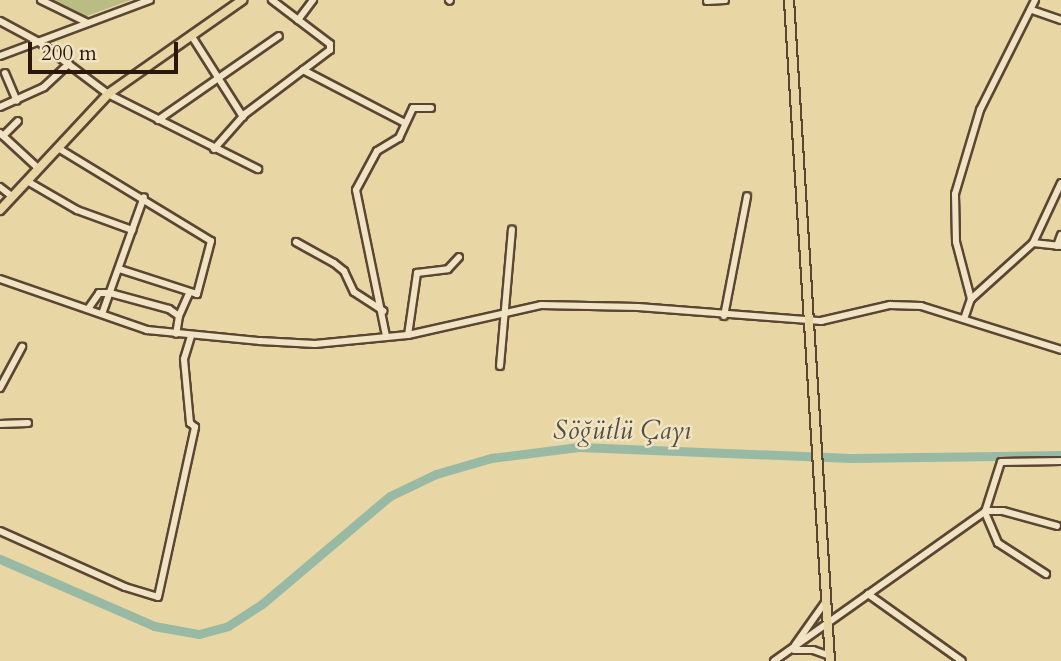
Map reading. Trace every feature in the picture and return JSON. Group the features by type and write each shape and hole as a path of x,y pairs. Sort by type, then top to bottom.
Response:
{"main road":[{"path":"0,211 108,94 242,0"},
{"path":"789,0 821,477 830,659"}],"street":[{"path":"41,0 88,23"},
{"path":"0,57 150,0"},
{"path":"214,149 243,117 325,55 330,44 272,0"},
{"path":"298,20 313,0"},
{"path":"707,1 725,0"},
{"path":"971,299 956,242 955,194 980,110 1035,0"},
{"path":"1032,10 1061,20"},
{"path":"0,21 39,41 108,94 258,169"},
{"path":"191,35 243,117"},
{"path":"158,120 279,36"},
{"path":"0,107 44,87 69,64"},
{"path":"303,70 403,121"},
{"path":"5,73 17,101"},
{"path":"386,336 356,190 377,151 399,138 403,121 413,108 431,108"},
{"path":"18,121 2,135 39,169"},
{"path":"58,148 144,197 211,241 197,294 189,294 119,269"},
{"path":"27,181 78,210 132,230"},
{"path":"964,319 971,299 1033,243 1061,183"},
{"path":"0,187 13,197"},
{"path":"724,316 747,196"},
{"path":"102,314 144,197"},
{"path":"500,366 512,230"},
{"path":"1033,243 1059,246 1061,235"},
{"path":"296,242 344,271 354,292 383,312"},
{"path":"408,335 417,273 449,269 459,257"},
{"path":"0,279 102,314 191,336 315,344 408,335 541,305 583,304 810,320 890,305 921,306 1061,350"},
{"path":"88,309 99,293 110,293 169,309 179,316"},
{"path":"176,334 179,316 189,294"},
{"path":"0,531 125,587 158,597 195,427 190,424 184,359 191,336"},
{"path":"0,388 22,347"},
{"path":"0,424 28,423"},
{"path":"1046,573 998,543 985,512 1001,462 1061,461"},
{"path":"774,661 827,627 838,612 985,512 1003,511 1057,526"},
{"path":"868,594 962,661"},
{"path":"790,650 826,601"},
{"path":"790,650 813,650 830,659"}],"green space":[{"path":"46,0 131,0 84,17"}],"waterway":[{"name":"Söğütlü Çayı","path":"0,559 154,626 199,634 228,626 262,604 390,496 436,474 491,458 578,447 850,458 1061,455"}]}
